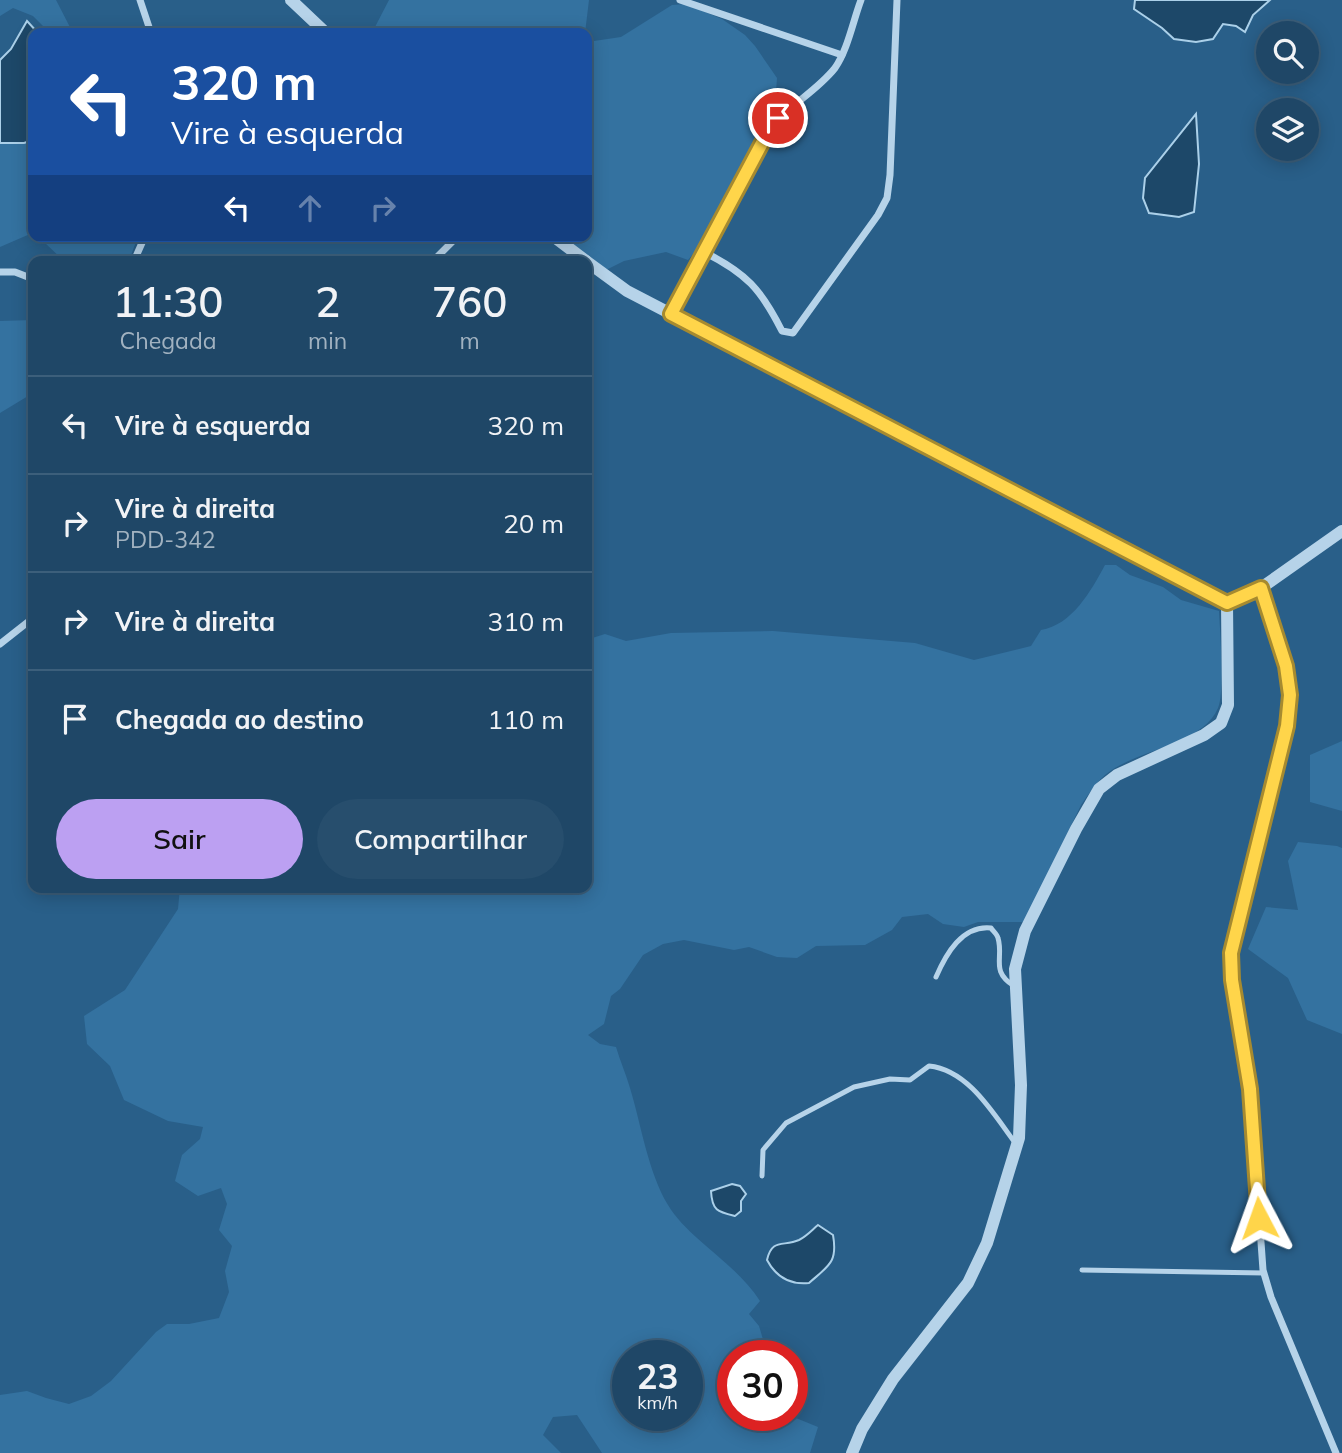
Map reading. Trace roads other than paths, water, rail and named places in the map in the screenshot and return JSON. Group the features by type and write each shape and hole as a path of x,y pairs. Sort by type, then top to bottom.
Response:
{"street":[{"path":"140,0 149,28"},
{"path":"291,0 321,28"},
{"path":"680,0 842,55"},
{"path":"671,314 770,128 835,67 842,55 860,0"},
{"path":"704,252 731,265 761,293 782,331 793,333 878,215 887,198 897,0"},
{"path":"438,256 452,242"},
{"path":"561,242 579,256"},
{"path":"592,265 627,291 1227,603"},
{"path":"0,272 15,272 28,277"},
{"path":"1227,603 1261,588 1342,531"},
{"path":"1261,588 1286,666 1290,695 1287,726 1231,953 1232,980 1250,1089 1264,1273 1271,1297 1336,1453"},
{"path":"854,1452 862,1429 893,1379 968,1283 986,1243 1017,1145 1021,1085 1015,969 1025,931 1099,789 1117,775 1204,735 1221,723 1228,705 1227,603"},
{"path":"0,644 28,622"}],"lane":[{"path":"936,977 947,953 967,934 981,927 991,928 998,938 1001,972 1006,981 1016,988"},
{"path":"762,1176 763,1150 786,1123 854,1087 890,1079 910,1080 929,1066 944,1068 962,1080 989,1108 1017,1145"},
{"path":"1082,1270 1264,1273"}]}
